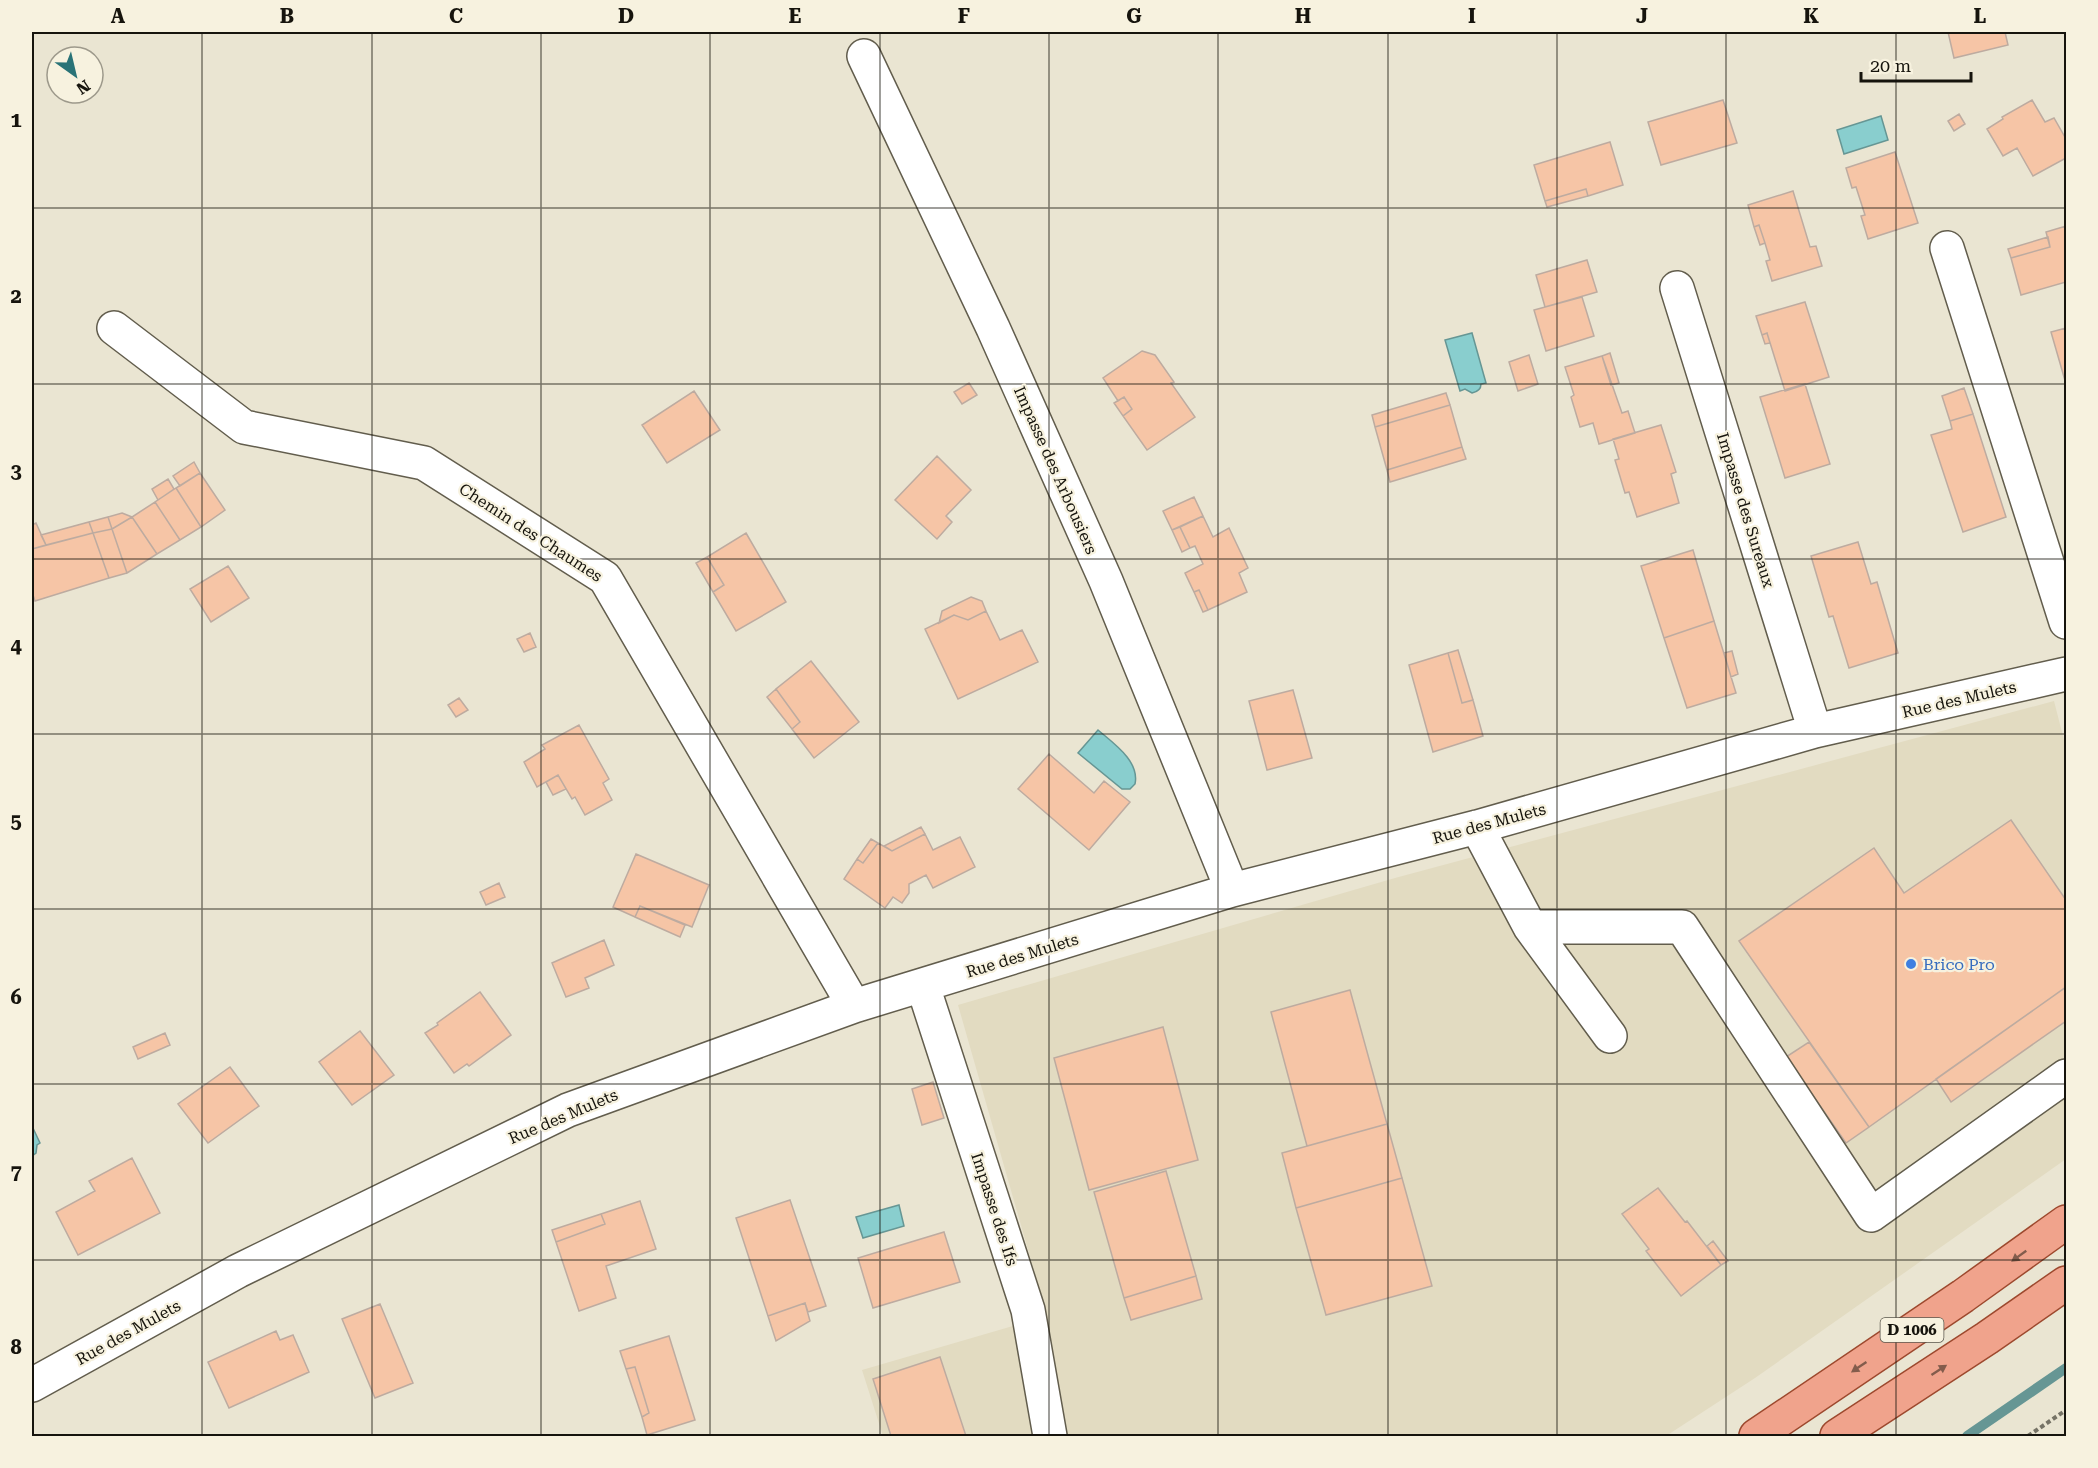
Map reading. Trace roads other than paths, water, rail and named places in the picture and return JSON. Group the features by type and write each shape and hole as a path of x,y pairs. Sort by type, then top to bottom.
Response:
{"main road":[{"name":"D 1006","path":"1756,1437 2067,1222"},
{"name":"D 1006","path":"1837,1437 2067,1283"}],"street":[{"name":"Impasse des Arbousiers","path":"864,56 993,328 1106,582 1232,890"},
{"path":"1947,248 2067,622"},
{"name":"Impasse des Sureaux","path":"1677,288 1815,731"},
{"name":"Chemin des Chaumes","path":"114,328 244,427 424,463 605,578 854,1006"},
{"name":"Rue des Mulets","path":"32,1386 237,1270 568,1110 854,1006 1232,890 1477,827 1815,731 2067,674"},
{"path":"1477,827 1530,927 1610,1036"},
{"path":"1530,927 1682,927 1871,1215 2067,1076"},
{"name":"Impasse des Ifs","path":"923,986 1028,1310 1050,1437"}],"water":[{"path":"1881,116 1888,140 1844,154 1837,130"},
{"path":"1472,333 1486,383 1481,384 1478,390 1472,393 1465,389 1460,391 1445,340"},
{"path":"1098,730 1129,760 1135,776 1135,784 1130,789 1122,789 1078,753"},
{"path":"32,1126 40,1143 37,1145 36,1153 32,1156"},
{"path":"899,1205 904,1226 863,1238 856,1217"}],"waterway":[{"path":"1967,1436 2066,1368"}],"place":[{"name":"Brico Pro","path":"1911,964"}]}
